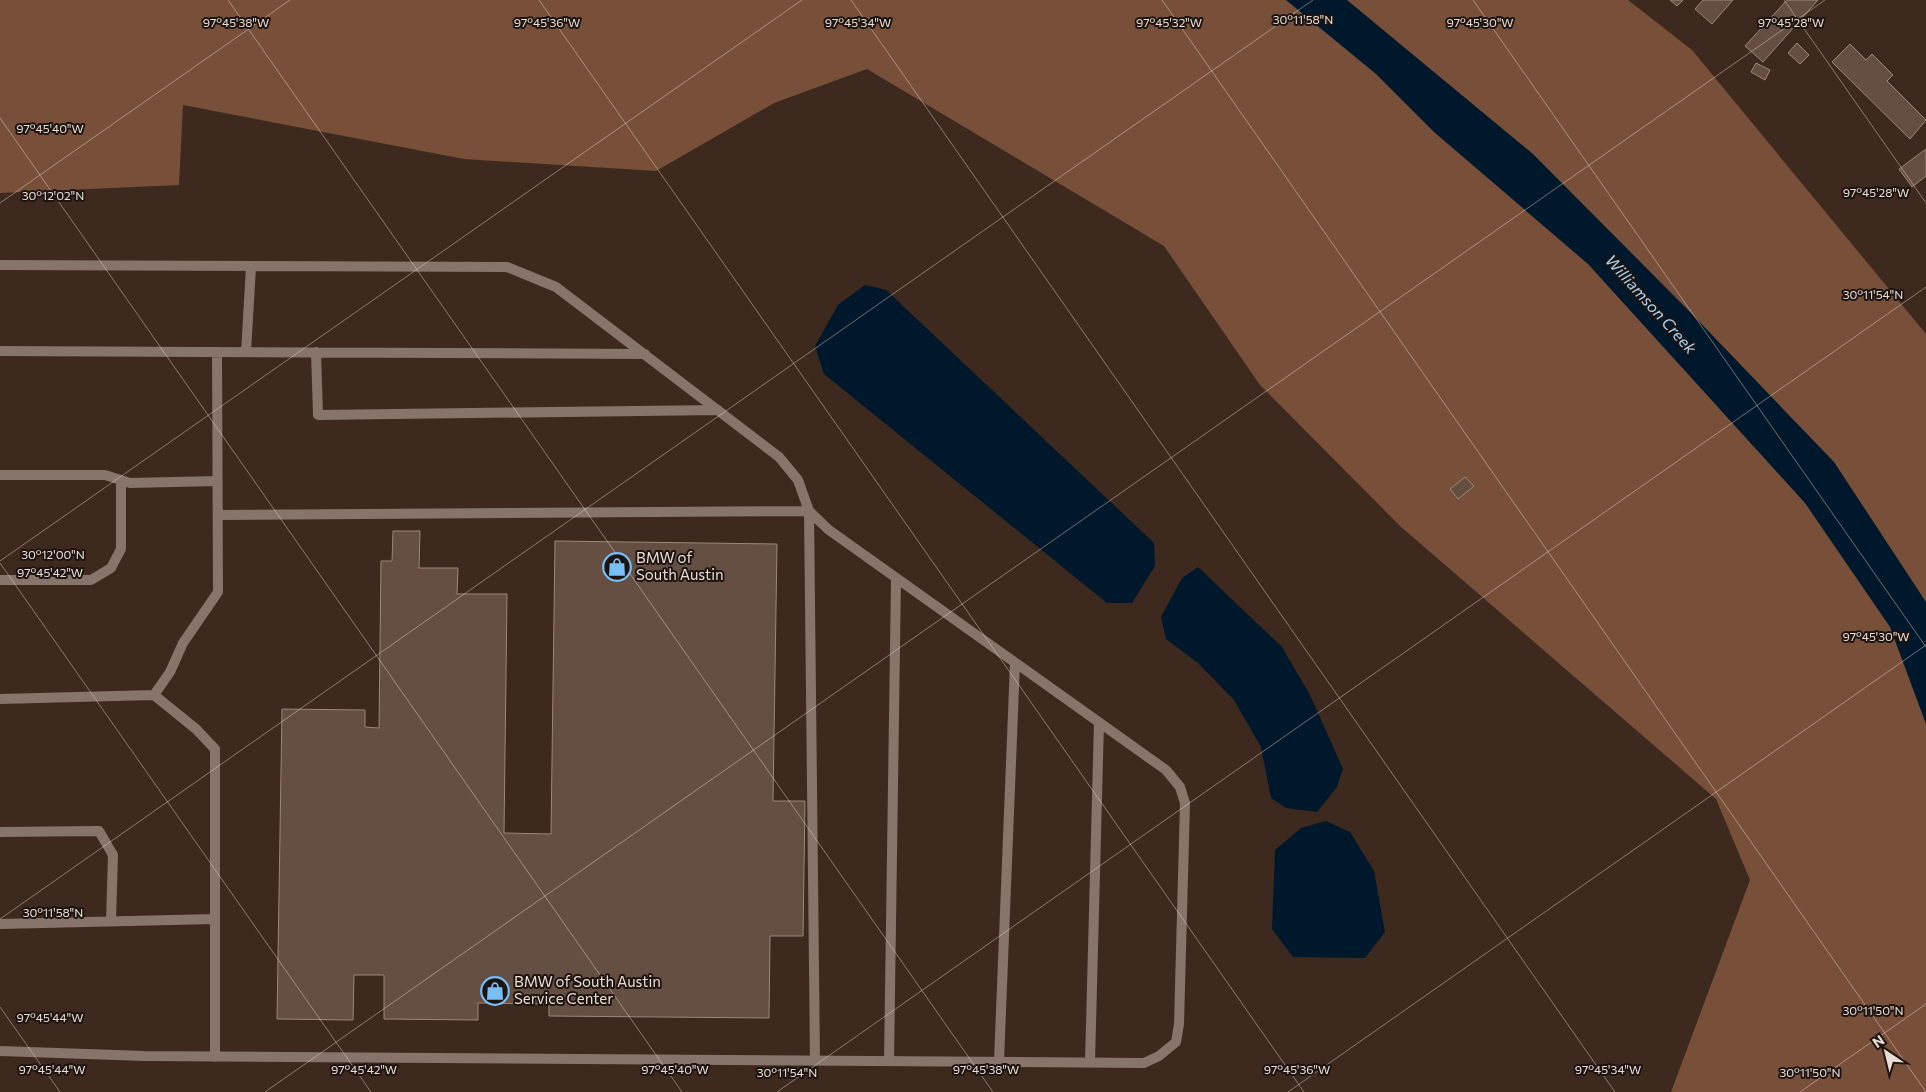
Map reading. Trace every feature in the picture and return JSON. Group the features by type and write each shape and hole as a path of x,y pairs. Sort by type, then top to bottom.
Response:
{"lane":[{"path":"0,266 507,267 556,287 780,457 798,480 809,511 815,1060"},
{"path":"246,352 251,267"},
{"path":"0,350 645,354"},
{"path":"154,695 170,672 183,643 218,592 217,352"},
{"path":"316,352 318,415 718,410"},
{"path":"0,475 105,475 130,483 217,481"},
{"path":"0,580 91,580 111,568 121,549 121,480"},
{"path":"0,1051 215,1057 1144,1063 1159,1056 1176,1042 1180,1024 1185,803 1180,787 1166,770 828,530 809,511 218,515"},
{"path":"889,1061 896,578"},
{"path":"999,1061 1015,663"},
{"path":"0,699 154,695 196,729 215,749 215,1057"},
{"path":"1090,1062 1098,722"},
{"path":"0,832 99,831 113,855 111,921"},
{"path":"0,924 215,919"}],"shaded area":[{"path":"0,0 1628,0 1692,50 1926,334 1926,1092 1671,1092 1750,880 1716,799 1400,526 1260,385 1164,246 867,69 774,103 656,171 464,159 183,105 179,185 0,193"}],"water":[{"name":"Williamson Creek","path":"1286,0 1347,0 1533,154 1690,312 1834,462 1926,602 1926,724 1890,627 1805,503 1588,264 1434,132 1376,74"},
{"path":"865,285 886,290 1154,543 1155,566 1132,603 1107,603 824,374 815,346 838,305"},
{"path":"1198,567 1282,647 1310,695 1343,769 1337,787 1317,812 1286,808 1271,798 1261,747 1234,700 1198,663 1166,639 1161,617 1182,578"},
{"path":"1326,821 1350,832 1374,871 1385,932 1365,958 1293,957 1272,929 1275,850 1301,828"}],"building":[{"path":"1670,0 1683,0 1677,6"},
{"path":"1703,0 1733,0 1712,24 1695,9"},
{"path":"1787,0 1818,0 1763,62 1745,46"},
{"path":"1797,43 1809,55 1800,64 1788,53"},
{"path":"1850,44 1866,60 1872,54 1893,75 1887,81 1926,120 1910,139 1832,62"},
{"path":"1756,63 1770,70 1765,80 1751,72"},
{"path":"1926,149 1926,176 1912,187 1899,169"},
{"path":"1465,477 1474,486 1458,499 1450,489"},
{"path":"393,531 420,531 419,568 458,568 457,594 507,594 504,833 551,834 555,541 777,544 773,801 805,801 803,936 770,936 769,1018 549,1016 549,1004 478,1003 478,1020 384,1019 384,975 354,975 353,1020 277,1019 282,709 365,710 365,727 379,728 381,561 392,561"}],"place":[{"name":"BMW of South Austin","path":"617,567"},
{"name":"BMW of South Austin Service Center","path":"495,991"}]}
